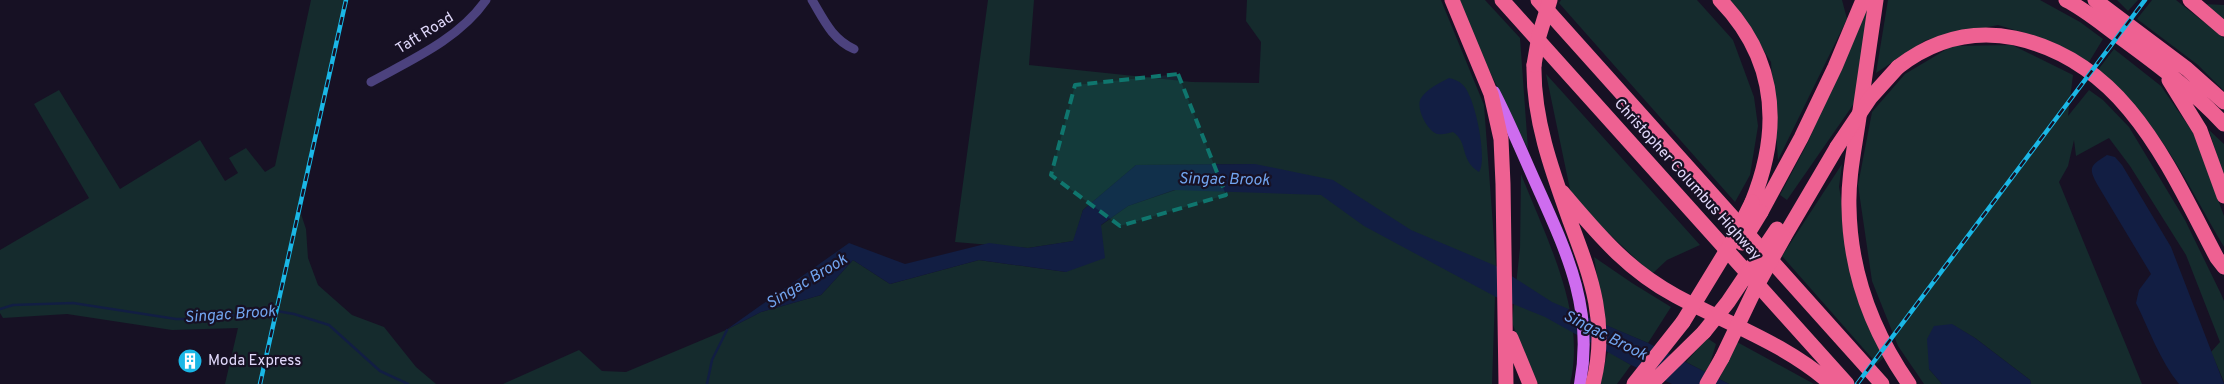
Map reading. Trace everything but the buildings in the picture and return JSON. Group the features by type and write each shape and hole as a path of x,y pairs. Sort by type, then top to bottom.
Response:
{"highway":[{"path":"1452,0 1480,64 1490,94 1500,139 1506,300 1506,384"},
{"name":"Christopher Columbus Highway","path":"1502,0 1847,384"},
{"name":"Christopher Columbus Highway","path":"1538,0 1882,384"},
{"path":"1545,0 1540,20 1534,65 1534,95 1546,151 1589,271 1600,320 1599,349 1593,384"},
{"path":"1534,65 1539,36 1550,0"},
{"path":"1720,0 1732,13 1750,39 1762,67 1769,91 1771,115 1769,146 1756,207"},
{"path":"1644,382 1667,342 1724,271 1756,207 1796,147 1835,67 1863,0"},
{"path":"1876,0 1848,206 1853,257 1866,304 1884,346 1909,384"},
{"path":"2066,0 2083,10 2162,68 2224,124"},
{"path":"2095,0 2187,70 2224,102"},
{"path":"2190,0 2224,29"},
{"path":"1644,382 1682,356 1704,332 1781,233 1870,98 1898,67 1936,44 1965,35 2006,36 2035,43 2081,65 2118,96 2148,134 2165,160 2220,263 2224,281"},
{"path":"2162,68 2200,130 2224,196"},
{"path":"1562,192 1606,244 1643,275 1675,296 1783,349 1809,366 1831,384"},
{"path":"1710,379 1722,358 1781,233"},
{"path":"1506,322 1516,354 1530,384"}],"main road":[{"path":"1480,64 1564,246 1574,275 1582,308 1584,343 1580,384"}],"street":[{"name":"Taft Road","path":"371,82 455,32 469,21 486,0"},
{"path":"812,0 831,33 842,43 854,49"}],"highlighted area":[{"path":"1178,74 1226,195 1120,226 1051,175 1075,85"}],"green space":[{"path":"311,0 347,0 300,211 306,229 308,258 318,285 352,315 384,327 416,367 436,384 225,384 238,328 172,330 67,314 3,318 0,313 0,250 89,198 34,104 59,90 120,189 200,140 225,181 238,173 229,158 246,148 265,172 275,166"},
{"path":"988,0 1034,0 1029,65 1192,82 1259,83 1261,42 1246,21 1247,0 1441,0 1484,105 1496,266 1492,384 503,384 579,350 602,371 626,372 726,330 761,312 821,295 853,260 890,284 979,260 1066,272 1100,226 1128,206 1253,164 1136,165 1083,210 1074,241 1028,248 955,242"},
{"path":"1458,0 1485,0 1520,38 1528,149 1485,62"},
{"path":"1561,0 1697,0 1733,40 1754,97 1758,126 1750,175 1735,202 1559,3"},
{"path":"1725,0 1842,0 1847,19 1778,160 1771,62 1739,12"},
{"path":"1869,0 1855,102 1787,200 1780,195 1808,142"},
{"path":"1888,0 2040,0 2080,22 2103,39 2089,62 2038,37 1998,25 1926,40 1876,73"},
{"path":"2117,0 2138,0 2128,11"},
{"path":"2152,0 2176,0 2224,38 2224,91 2198,65 2137,19"},
{"path":"2204,4 2224,5 2224,20"},
{"path":"2012,45 2073,75 2068,116 2089,90 2103,100 2129,127 2185,220 2224,301 2224,382 2211,352 2220,342 2186,255 2130,166 2109,138 2076,156 2074,140 2068,166 2059,182 2142,384 2031,384 2030,380 1975,338 1951,324 1929,369 1942,384 1924,384 1898,346 1872,281 1858,185 1872,112 1905,74 1952,46"},
{"path":"2114,49 2161,86 2194,134 2224,216 2224,247 2184,176 2154,130 2118,88 2097,71"},
{"path":"1546,74 1700,245 1667,260 1652,274 1572,199"},
{"path":"2209,130 2224,144 2224,179"},
{"path":"1842,164 1839,187 1843,209 1884,357 1877,364 1782,256"},
{"path":"1521,174 1552,250 1569,304 1574,358 1570,384 1539,384 1532,379 1512,322 1520,248"},
{"path":"1594,257 1671,307 1648,343 1605,325"},
{"path":"1707,338 1716,344 1708,370 1705,372 1686,362"},
{"path":"1737,342 1814,384 1729,384 1719,379"},
{"path":"1608,351 1631,365 1617,384 1600,384"}],"water":[{"path":"1449,78 1456,80 1468,91 1476,114 1482,155 1479,172 1466,157 1458,136 1453,132 1438,134 1434,132 1430,129 1421,113 1421,98 1434,86"},
{"path":"2107,155 2115,157 2122,165 2171,247 2224,384 2179,384 2160,355 2136,303 2139,290 2151,274 2092,173 2093,166"},
{"path":"1255,164 1333,180 1411,230 1496,266 1552,302 1648,343 1729,384 1672,384 1631,365 1545,317 1496,297 1364,226 1321,195 1174,190 1128,206 1101,225 1105,258 1066,272 979,260 890,284 853,260 821,295 761,312 726,330 849,243 905,264 989,243 1028,248 1073,241 1083,210 1136,165"},
{"path":"1952,324 1975,338 2030,380 2031,384 1942,384 1929,369 1927,339 1934,326"}],"waterway":[{"name":"Singac Brook","path":"0,309 13,305 73,303 176,319 215,319 249,312 271,310 294,314 329,325 380,371 408,384"},
{"name":"Singac Brook","path":"707,384 712,360 727,330"}],"railway":[{"path":"260,384 346,0"},
{"path":"1857,384 2145,0"}],"place":[{"name":"Moda Express","path":"190,361"}]}
